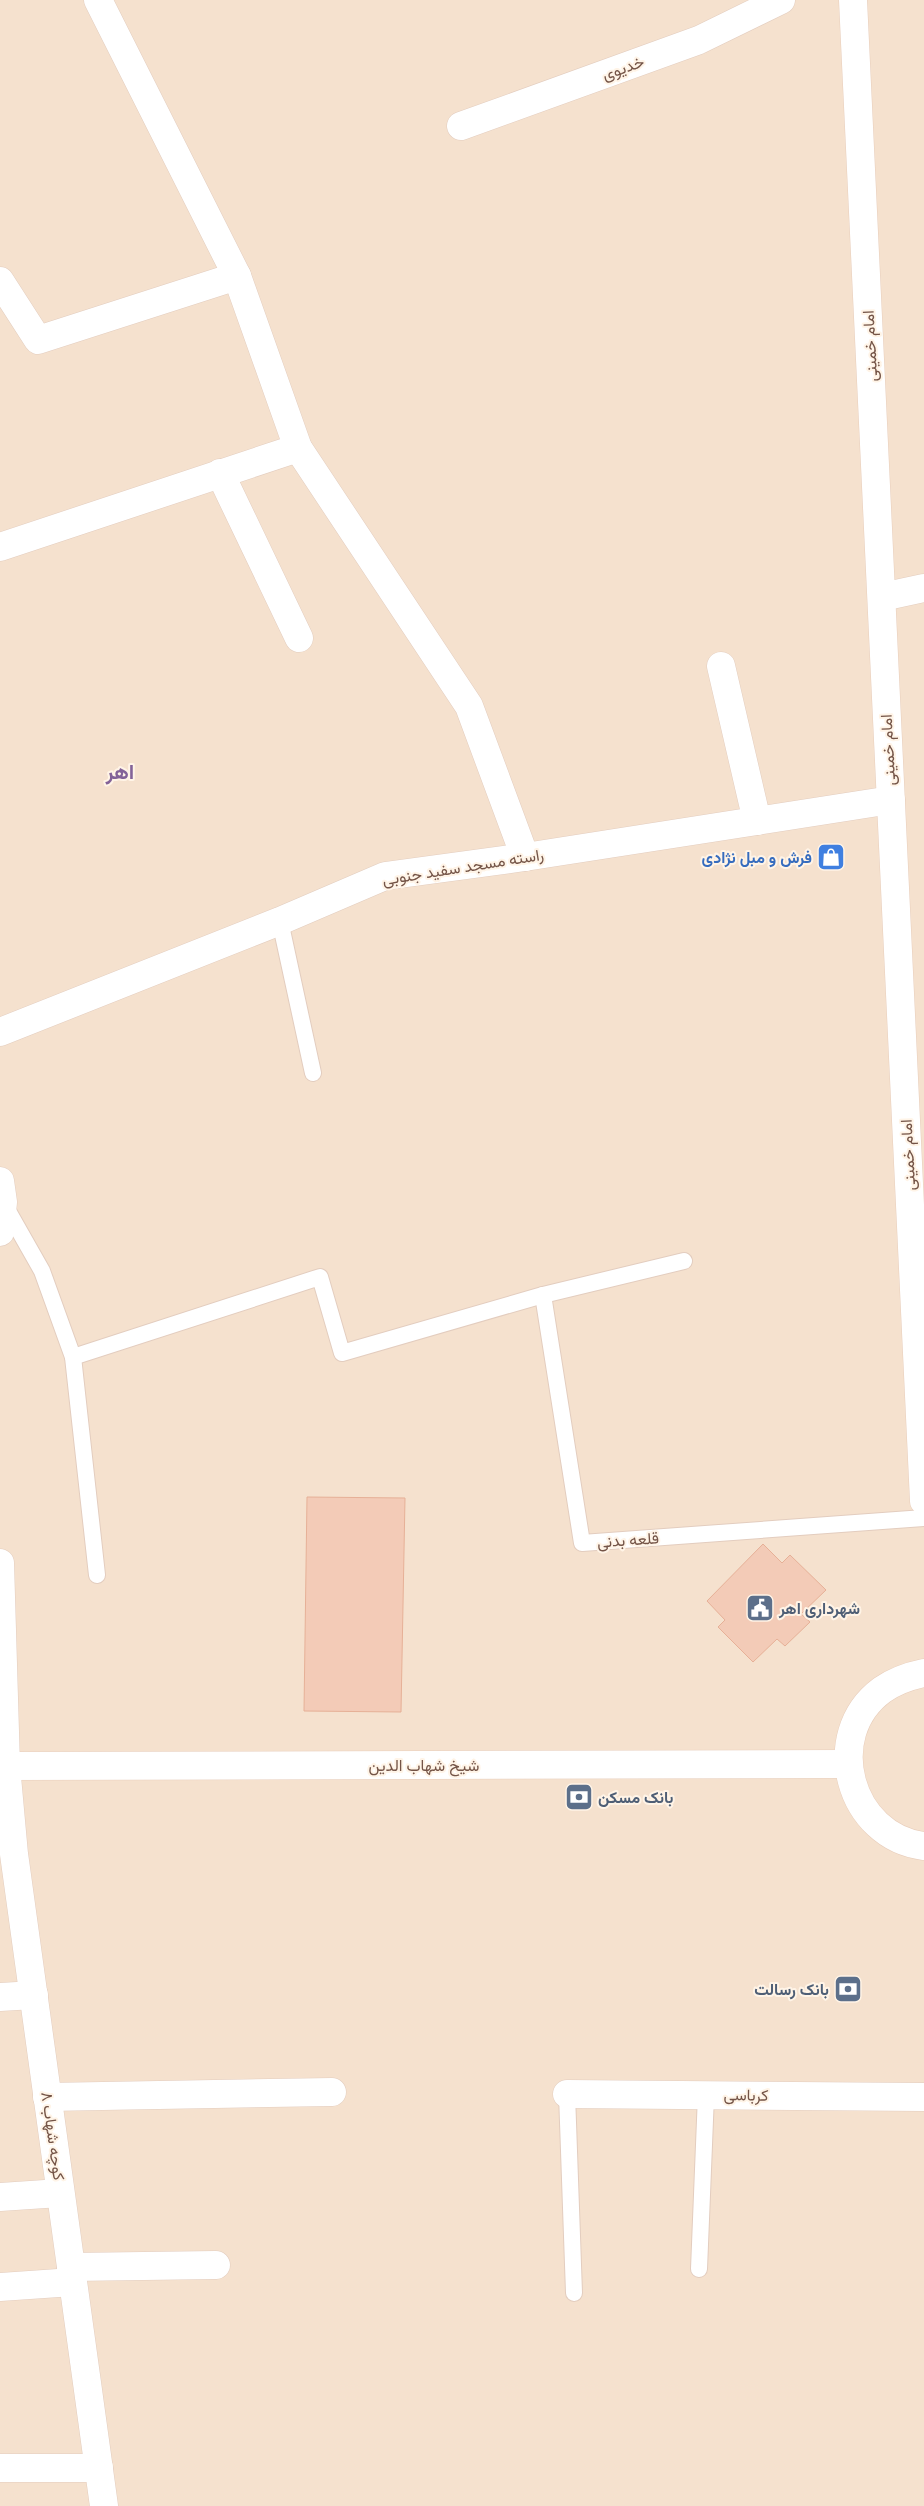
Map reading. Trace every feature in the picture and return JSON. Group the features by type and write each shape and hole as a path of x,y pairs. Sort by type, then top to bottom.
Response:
{"street":[{"path":"98,0 237,276 298,448 469,706 525,857"},
{"name":"خدیوی","path":"461,126 700,40 781,0"},
{"name":"امام خمینی","path":"853,0 891,800 918,1246 924,1501"},
{"path":"0,281 38,340 237,276"},
{"path":"0,546 298,448"},
{"path":"220,473 299,638"},
{"path":"882,597 924,588"},
{"path":"721,666 757,821"},
{"name":"راسته مسجد سفید جنوبی","path":"0,1032 280,921 385,876 525,857 891,800"},
{"path":"0,1232 1,1191"},
{"name":"کوچه شهاب ۸","path":"0,1563 3,1766 7,1853 34,1995 104,2506"},
{"path":"924,1673 905,1677 881,1690 863,1711 851,1736 848,1764 854,1791 867,1815 887,1833 912,1845 924,1846"},
{"name":"شیخ شهاب الدین","path":"3,1766 848,1764"},
{"path":"0,1998 34,1995"},
{"path":"48,2097 332,2092"},
{"name":"کرباسی","path":"567,2094 924,2097"},
{"path":"0,2198 60,2193"},
{"path":"0,2287 72,2274 216,2265"},
{"path":"0,2468 98,2468"}],"lane":[{"path":"280,921 314,1073"},
{"path":"1,1191 42,1271 72,1357 97,1575"},
{"path":"72,1357 320,1277 342,1353 543,1295 684,1261"},
{"name":"قلعه بدنی","path":"543,1295 582,1543 924,1518"},
{"path":"567,2094 574,2294"},
{"path":"699,2270 706,2094"}],"shaded area":[{"path":"0,0 924,0 924,2506 0,2506"}],"building":[{"path":"307,1497 405,1498 401,1712 304,1711"},
{"name":"شهرداری اهر","path":"763,1544 782,1563 790,1555 826,1590 801,1614 810,1622 785,1646 777,1639 753,1662 718,1627 725,1620 707,1601"}],"place":[{"name":"فرش و مبل نژادی","path":"831,857"},
{"name":"شهرداری اهر","path":"760,1608"},
{"name":"بانک مسکن","path":"579,1797"},
{"name":"بانک رسالت","path":"848,1989"}],"district":[{"name":"اهر","path":"120,772"}]}
